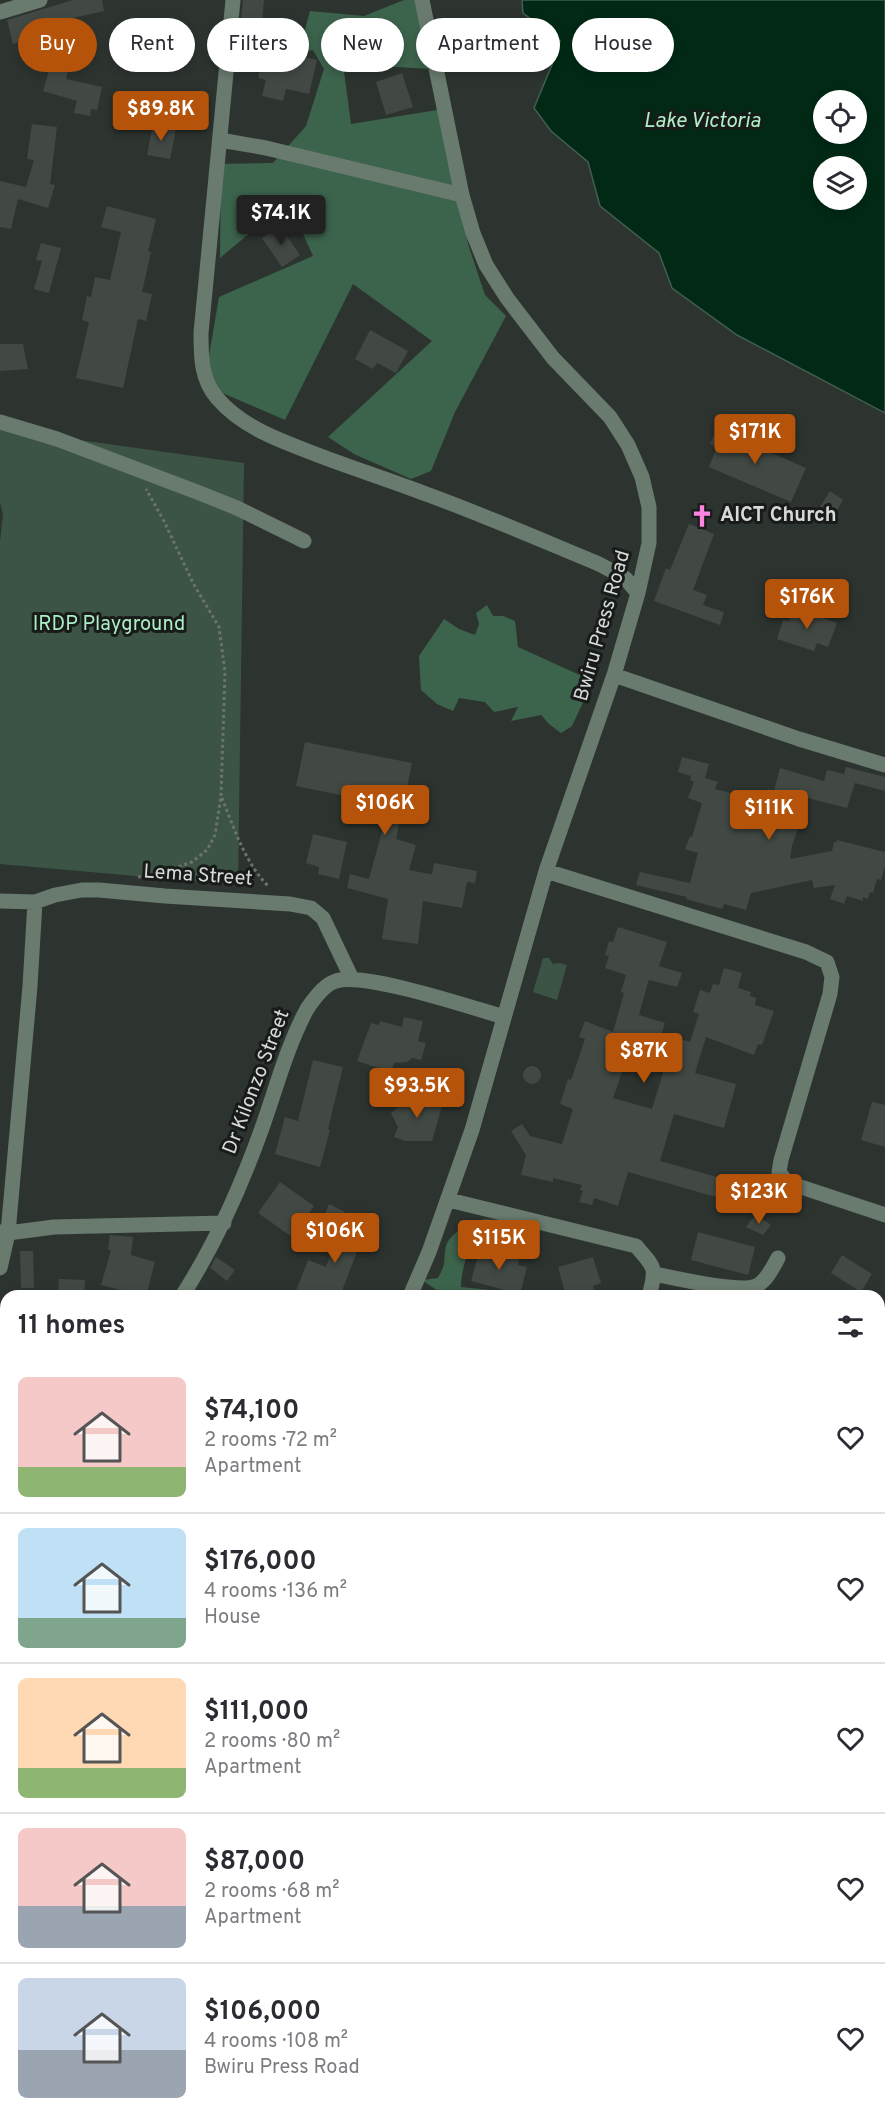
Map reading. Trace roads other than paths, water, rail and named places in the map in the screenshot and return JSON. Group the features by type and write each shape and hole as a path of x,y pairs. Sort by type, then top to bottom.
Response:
{"street":[{"path":"0,12 40,0"},
{"path":"233,0 201,333 204,378 216,397 233,414 264,435 427,494 599,564 625,578 638,593"},
{"name":"Bwiru Press Road","path":"413,1290 449,1200 472,1130 546,871 614,675 638,593 648,543 649,507 642,477 628,445 610,417 553,358 507,298 486,265 473,234 462,195 422,0"},
{"path":"220,140 266,148 462,195"},
{"path":"0,422 57,439 237,508 304,541"},
{"path":"614,675 799,739 885,765"},
{"path":"546,871 806,952 827,962 832,977 830,994 779,1172 785,1180 795,1185 885,1215"},
{"name":"Lema Street","path":"0,901 35,902 55,895 82,890 99,890 290,904 311,908 323,918 352,979"},
{"path":"0,1268 30,986 35,902"},
{"name":"Dr Kilonzo Street","path":"185,1290 224,1223 261,1131 296,1032 309,1006 321,992 334,981 352,979 376,982 504,1017"},
{"path":"449,1200 636,1246 651,1264 655,1274 651,1290"},
{"path":"4,1233 54,1227 224,1223"},
{"path":"655,1274 720,1286 749,1288 765,1279 778,1258"}],"water":[{"name":"Lake Victoria","path":"522,0 885,0 885,413 737,335 672,288 659,253 600,206 588,162 551,131 534,108 549,72 560,72 560,18 530,18 523,13"}],"place":[{"name":"AICT Church","path":"702,516"}],"park label":[{"name":"IRDP Playground","path":"109,625"}]}
